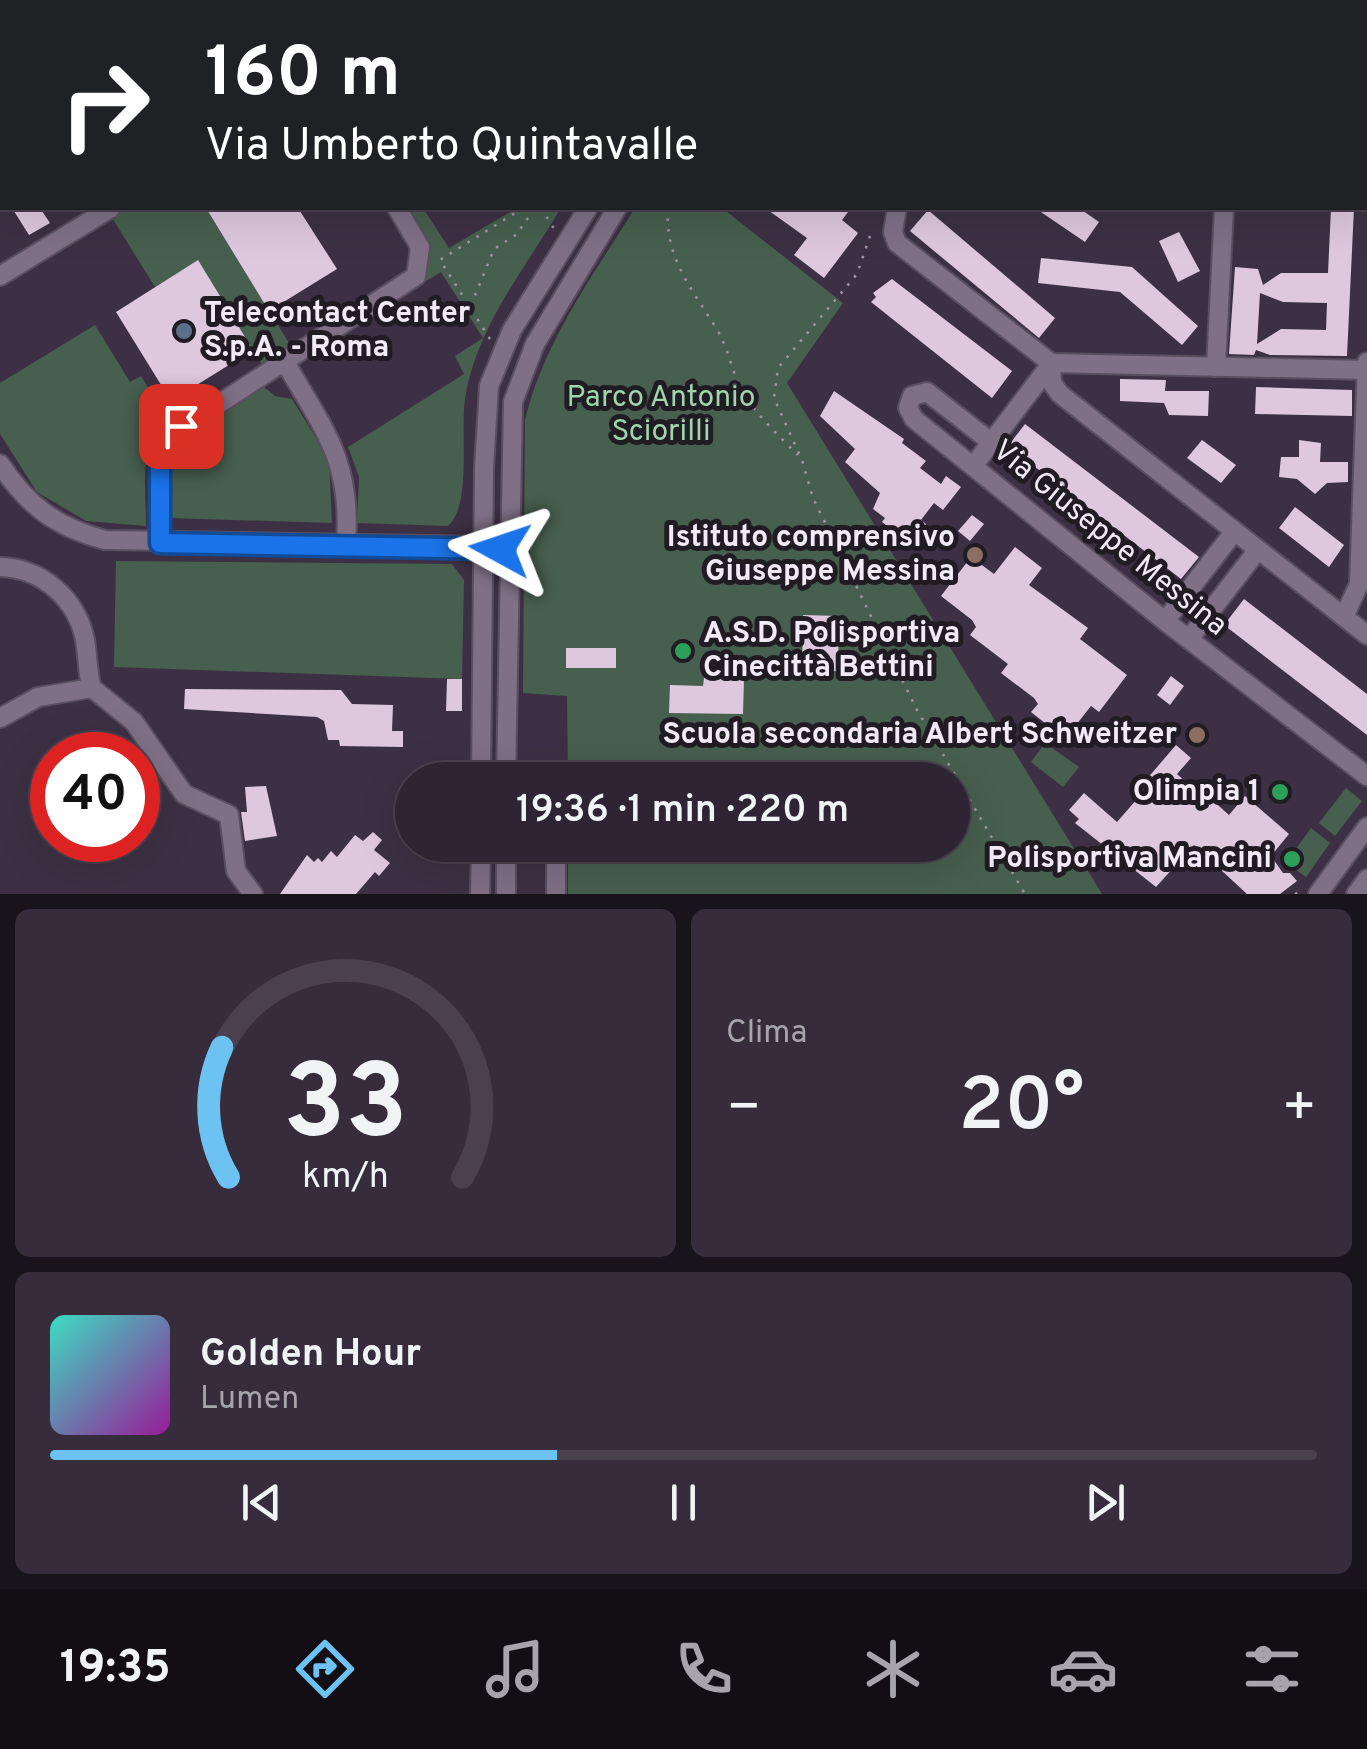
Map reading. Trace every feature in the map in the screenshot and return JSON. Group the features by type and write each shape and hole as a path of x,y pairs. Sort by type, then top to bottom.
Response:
{"street":[{"path":"0,276 108,210"},
{"path":"160,543 160,459 167,439 413,279 422,254 398,210"},
{"path":"481,762 485,428 493,372 512,330 587,210"},
{"path":"506,762 509,439 516,388 535,344 616,210"},
{"path":"897,210 893,232 897,242 1052,364 1367,370"},
{"path":"1216,367 1224,210"},
{"path":"285,362 342,465 347,496 346,544"},
{"path":"1344,617 1359,580 1367,362"},
{"path":"974,465 1052,364"},
{"path":"1052,364 1051,379 1058,392 1367,635"},
{"name":"Via Giuseppe Messina","path":"991,442 928,392 912,396 911,416 1164,621 1367,776"},
{"path":"0,464 30,504 60,525 105,540 482,546 496,547 508,560"},
{"path":"1164,621 1234,532"},
{"path":"1189,639 1257,551"},
{"path":"0,566 32,572 63,596 83,632 92,688 134,722 184,794 229,815 236,871 253,894"},
{"path":"0,718 38,697 92,688"},
{"path":"1318,894 1367,827"},
{"path":"480,894 481,862"},
{"path":"506,862 506,894"},
{"path":"556,862 556,894"},
{"path":"1356,894 1367,879"}],"path":[{"path":"493,344 440,260 521,210"},
{"path":"470,306 494,249 516,235 536,210"},
{"path":"539,210 558,235"},
{"path":"668,210 666,235 678,270 721,337 741,388 759,416 802,460"},
{"path":"870,236 857,274 778,368 774,398 802,460 812,498 917,710 1025,894"}],"green space":[{"path":"122,210 207,210 292,348 263,366 198,261 155,287 111,216"},
{"path":"406,210 424,210 449,248 514,210 560,210 504,299 471,373 464,413 463,485 455,516 448,526 357,523 359,477 348,447 464,374 455,356 483,338 441,272 415,288 425,256"},
{"name":"Parco Antonio Sciorilli","path":"634,210 725,210 843,303 787,383 1102,894 568,894 568,862 970,862 970,762 568,762 567,696 523,693 525,420 557,336"},
{"path":"95,325 130,382 141,376 167,418 151,441 148,454 146,526 86,521 37,492 0,434 0,383"},
{"path":"263,386 275,396 292,399 329,459 332,523 169,518 170,454 179,438"},
{"path":"116,561 452,564 464,580 462,679 114,667"},
{"path":"1045,743 1079,767 1063,787 1031,762"},
{"path":"1346,788 1362,801 1335,836 1319,823"},
{"path":"1311,828 1330,843 1306,877 1286,863"}],"building":[{"path":"13,210 41,210 50,223 29,235"},
{"path":"207,210 299,210 337,269 269,311"},
{"path":"768,210 850,210 842,220 858,233 824,278 794,255 807,238"},
{"path":"928,210 1055,318 1039,338 910,231"},
{"path":"1038,210 1082,210 1099,222 1085,242"},
{"path":"1331,210 1354,210 1347,356 1270,355 1256,350 1254,355 1229,354 1235,267 1258,269 1263,285 1281,273 1328,273","holes":["1260,293 1283,302 1327,303 1326,330 1281,329 1257,344"]},
{"path":"1179,232 1200,271 1178,282 1159,241"},
{"path":"1041,258 1132,267 1198,326 1182,345 1120,292 1038,283"},
{"name":"Telecontact Center S.p.A. - Roma","path":"198,260 253,350 171,401 116,312"},
{"path":"892,279 1012,371 992,398 871,302 876,297 873,293"},
{"path":"1120,379 1166,380 1165,391 1209,391 1208,416 1169,415 1164,403 1120,401"},
{"path":"1256,387 1352,390 1352,416 1255,414"},
{"path":"834,391 904,439 902,443 926,461 920,468 941,484 946,476 961,487 943,510 934,503 921,520 926,524 911,544 882,522 885,518 873,509 880,493 845,462 855,449 820,416"},
{"path":"1025,424 1199,557 1181,579 1008,446"},
{"path":"1202,440 1236,465 1221,483 1187,458"},
{"path":"1299,440 1321,443 1320,462 1348,462 1348,482 1327,483 1315,494 1297,479 1279,477 1281,457 1299,457"},
{"path":"1295,507 1344,545 1329,567 1279,528"},
{"path":"972,515 984,524 970,541 958,531"},
{"path":"1015,547 1042,568 1029,585 1088,628 1080,639 1127,675 1099,712 1091,706 1065,739 1031,712 1038,704 1034,698 1001,673 1008,664 970,635 976,627 972,620 941,596 971,557 994,574"},
{"path":"1244,599 1367,694 1367,735 1224,625"},
{"path":"803,615 839,616 838,671 802,671"},
{"path":"566,648 616,648 616,668 566,668"},
{"path":"1171,676 1184,686 1170,705 1157,695"},
{"path":"704,678 744,679 743,714 669,713 670,685 703,686"},
{"path":"447,679 462,679 462,711 446,711"},
{"path":"185,689 341,690 352,704 393,705 392,731 403,731 403,747 340,746 339,740 328,740 324,721 317,717 184,709"},
{"path":"1176,745 1191,758 1177,774 1198,793 1201,790 1229,815 1245,796 1289,834 1271,856 1283,873 1290,873 1297,881 1280,894 1247,894 1194,845 1156,887 1075,823 1079,819 1069,810 1084,793 1117,822 1144,791 1140,787"},
{"path":"266,786 277,836 245,841 241,812 247,812 245,787"},
{"path":"373,832 382,840 374,850 390,863 379,876 375,872 356,894 280,894 307,855 314,862 318,858 322,862 331,851 337,857 355,835 363,841"}],"place":[{"name":"Telecontact Center S.p.A. - Roma","path":"184,331"},
{"name":"Istituto comprensivo Giuseppe Messina","path":"975,555"},
{"name":"A.S.D. Polisportiva Cinecittà Bettini","path":"683,651"},
{"name":"Scuola secondaria Albert Schweitzer","path":"1197,735"},
{"name":"Olimpia 1","path":"1280,792"},
{"name":"Polisportiva Mancini","path":"1292,859"}],"route":[{"path":"181,426 170,435 160,453 160,543 461,545 500,549"}]}
